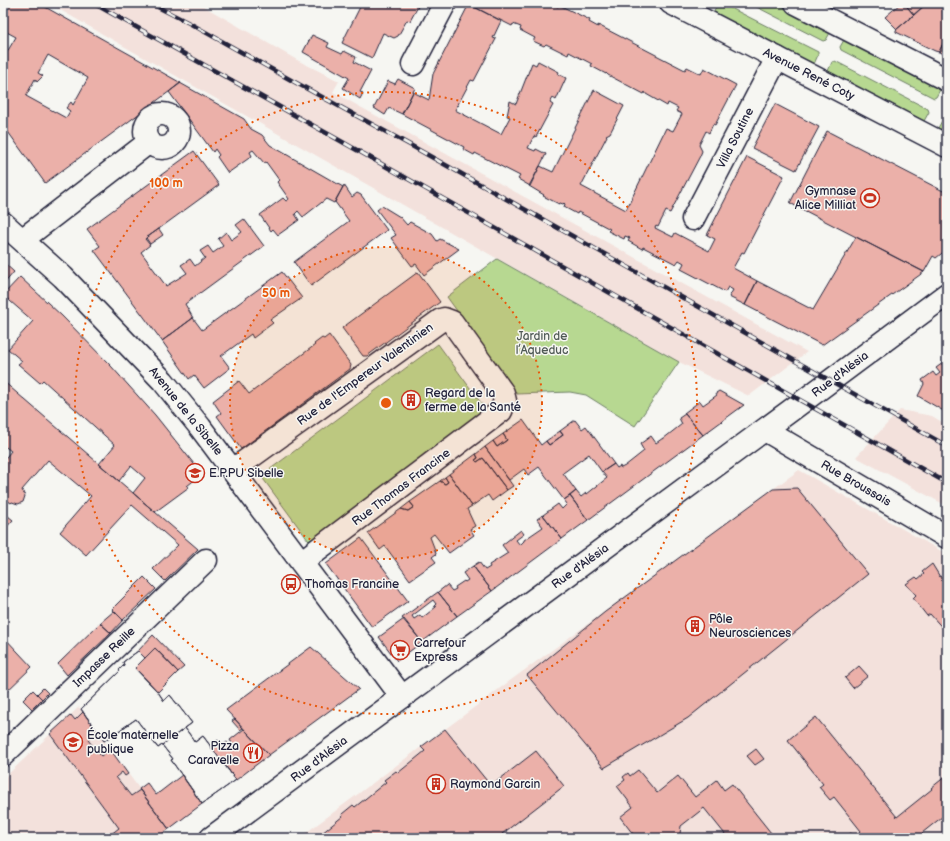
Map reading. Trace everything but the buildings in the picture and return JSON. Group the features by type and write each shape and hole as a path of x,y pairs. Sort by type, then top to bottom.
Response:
{"street":[{"path":"413,64 445,3"},
{"name":"Avenue René Coty","path":"671,3 947,146"},
{"path":"796,3 947,80"},
{"name":"Villa Soutine","path":"693,219 777,58"},
{"path":"22,240 149,142"},
{"name":"Avenue de la Sibelle","path":"3,223 63,277 163,381 233,470 402,697"},
{"name":"Rue d'Alésia","path":"212,838 947,294"},
{"name":"Rue de l'Empereur Valentinien","path":"233,470 430,327 444,319 452,322 503,393 505,401 501,411"},
{"name":"Rue Thomas Francine","path":"301,562 501,411"},
{"name":"Rue Broussais","path":"765,430 947,537"},
{"name":"Impasse Reille","path":"3,755 206,560"}],"shaded area":[{"path":"48,3 198,3 297,60 339,81 333,92 807,352 749,396 679,362"},
{"path":"900,410 932,416 947,425 947,506 856,457"},
{"path":"799,470 943,552 947,556 947,838 299,838 511,680"},
{"name":"École maternelle publique","path":"79,707 169,829 156,838 3,838 3,779"}],"green space":[{"path":"721,3 818,52 814,64 776,45 775,42 773,43 713,12 718,4"},
{"path":"749,3 775,3 831,31 826,40 823,41"},
{"path":"845,38 926,82 928,81 941,88 936,97 934,98 841,50 840,47"},
{"path":"835,61 928,109 929,112 924,121 828,71 832,62"},
{"path":"946,118 947,132 938,128 943,119"},
{"name":"Jardin de l’Aqueduc","path":"497,259 679,362 635,426 586,395 570,392 517,394 447,297"},
{"path":"438,344 489,414 311,544 261,476"}],"railway":[{"path":"93,3 947,483"},
{"path":"150,3 191,24 410,145 947,446"}],"place":[{"name":"Gymnase Alice Milliat","path":"870,198"},
{"name":"Regard de la ferme de la Santé","path":"411,400"},
{"name":"E.P.PU Sibelle","path":"195,473"},
{"name":"Thomas Francine","path":"291,584"},
{"name":"Pôle Neurosciences","path":"695,626"},
{"name":"Carrefour Express","path":"400,650"},
{"name":"École maternelle publique","path":"73,742"},
{"name":"Pizza Caravelle","path":"253,753"},
{"name":"Raymond Garcin","path":"436,784"}]}
